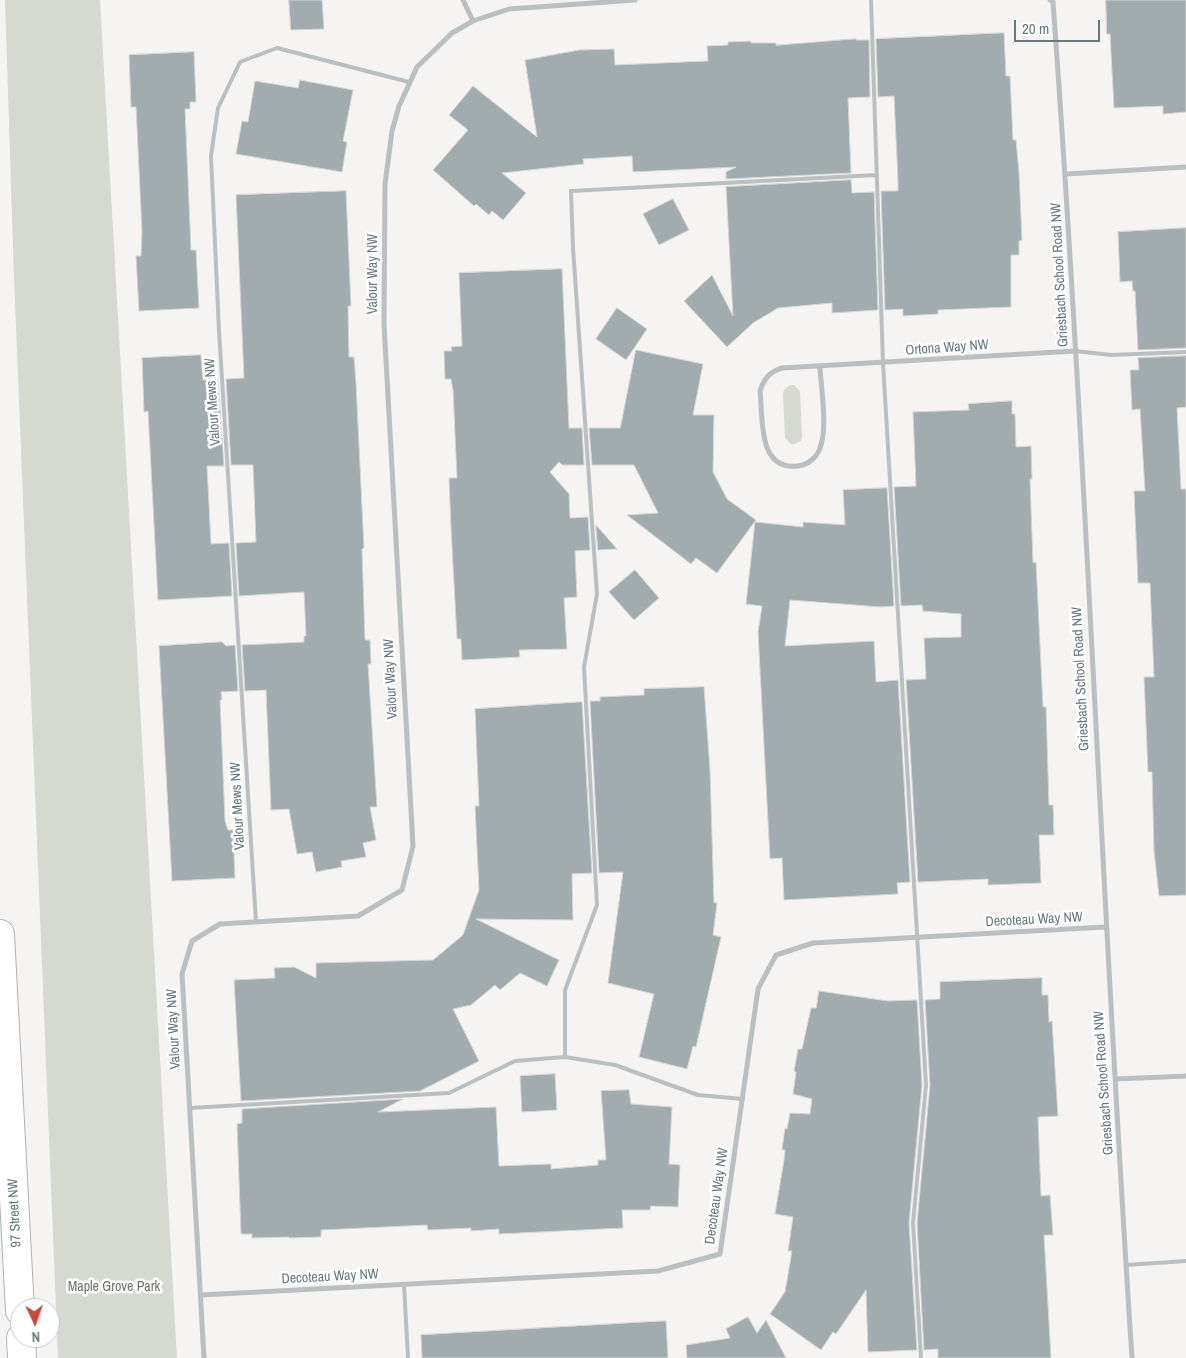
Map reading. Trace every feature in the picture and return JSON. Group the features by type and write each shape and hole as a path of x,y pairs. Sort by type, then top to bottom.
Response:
{"main road":[{"name":"97 Street NW","path":"0,934 19,1298"}],"street":[{"path":"463,0 473,21"},
{"name":"Valour Way NW","path":"204,1358 182,974 192,941 220,924 358,916 402,890 413,846 384,324 385,184 387,157 392,131 409,82 417,67 433,49 452,33 473,21 509,8 635,0"},
{"name":"Griesbach School Road NW","path":"1054,1 1066,174 1105,927 1132,1358"},
{"path":"1066,174 1186,167"},
{"name":"Ortona Way NW","path":"820,366 821,446 809,462 800,466 780,464 766,450 760,391 768,375 782,368 1075,351"},
{"name":"Decoteau Way NW","path":"201,1295 658,1271 720,1254 758,988 776,955 814,943 918,939 1105,927"},
{"path":"1116,1079 1186,1076"}],"lane":[{"path":"871,0 883,363 926,1085 913,1224 921,1358"},
{"name":"Valour Mews NW","path":"256,922 219,331 212,166 218,108 240,62 277,48 409,82"},
{"path":"565,1057 565,990 597,905 584,667 597,594 571,191 876,175"},
{"path":"1075,351 1111,355 1186,352"},
{"path":"190,1108 449,1093 515,1062 565,1057 615,1065 698,1095 743,1099"},
{"path":"1126,1265 1186,1262"},
{"path":"404,1284 408,1358"}],"green space":[{"name":"Maple Grove Park","path":"5,0 100,0 177,1358 58,1358 58,1348 60,1348 60,1298 56,1298 14,278"},
{"path":"790,385 794,385 800,391 802,437 801,441 792,445 785,438 783,394 784,390"}],"building":[{"path":"289,0 322,0 324,29 291,30"},
{"path":"1106,0 1186,0 1186,112 1163,114 1163,106 1114,108 1110,34 1107,34"},
{"path":"1004,33 1006,76 1010,76 1013,140 1016,140 1019,172 1022,240 1019,241 1019,255 1011,255 1011,307 938,310 938,314 903,316 903,309 885,310 881,191 898,191 898,181 894,96 878,97 876,39"},
{"path":"856,39 869,40 870,97 848,98 851,173 726,179 726,172 736,167 633,172 632,156 583,159 584,164 502,173 526,193 503,220 492,211 489,215 476,204 474,206 433,170 468,130 449,115 473,86 537,137 525,60 579,50 614,49 615,65 708,61 707,46 728,45 728,42 751,41 751,43 776,43 776,45"},
{"path":"194,52 196,102 190,102 190,109 185,109 191,250 196,250 199,308 139,311 136,256 141,256 142,232 136,107 131,107 129,55"},
{"path":"300,80 353,90 343,141 347,142 342,172 236,154 242,121 248,122 255,81 298,88"},
{"path":"851,180 852,193 874,192 878,310 832,313 832,303 778,308 753,323 727,347 684,301 712,275 733,316 726,187"},
{"path":"346,191 351,306 348,306 349,357 354,357 356,383 364,548 362,549 365,640 370,640 371,664 368,664 377,807 370,807 376,840 363,843 366,857 341,861 342,867 316,872 312,852 297,854 289,809 271,810 266,690 245,691 242,645 304,642 304,636 306,636 304,592 239,596 236,543 256,542 253,465 231,465 226,379 244,378 236,195"},
{"path":"673,199 689,230 659,245 643,214"},
{"path":"1186,228 1186,348 1138,350 1135,291 1133,291 1132,281 1120,282 1118,232"},
{"path":"562,269 569,428 582,428 584,465 562,465 559,462 550,472 569,494 570,518 588,517 590,550 575,551 577,597 564,598 567,649 519,650 520,657 462,660 461,639 457,639 449,478 457,478 453,390 451,379 445,379 444,351 452,351 451,347 462,346 459,273"},
{"path":"617,308 647,329 626,360 596,339"},
{"path":"636,350 703,364 693,415 714,415 713,472 727,499 756,520 717,573 696,558 691,564 627,515 658,513 634,465 592,465 589,428 620,428"},
{"path":"201,355 203,380 218,380 224,466 207,466 211,544 229,543 232,596 158,600 148,411 144,412 142,358"},
{"path":"1186,356 1186,407 1177,408 1181,489 1186,489 1186,895 1159,896 1154,851 1152,772 1148,772 1144,677 1154,677 1150,583 1138,583 1134,491 1145,491 1140,409 1132,410 1130,370 1139,370 1138,358"},
{"path":"1012,401 1012,414 1015,414 1016,447 1031,446 1032,479 1030,479 1033,563 1036,562 1043,707 1046,707 1049,805 1053,805 1054,835 1039,835 1041,883 988,885 988,879 918,882 906,680 926,679 924,638 961,637 961,614 923,611 922,605 901,606 894,487 916,486 913,412 969,410 968,404"},
{"path":"887,488 894,606 881,607 790,600 785,646 874,641 876,682 898,680 910,882 897,883 898,894 784,900 782,858 770,859 758,632 762,606 746,604 755,522 803,527 803,522 845,525 843,490"},
{"path":"596,525 617,549 598,550"},
{"path":"635,570 659,598 634,620 609,592"},
{"path":"222,642 226,646 235,645 238,691 221,692 222,700 220,700 225,821 228,830 233,830 235,878 172,881 159,646"},
{"path":"704,687 710,770 714,903 717,903 713,935 721,937 696,1047 693,1046 687,1069 639,1057 654,994 608,983 623,872 599,873 590,701 600,701 600,697 644,695 644,689"},
{"path":"582,702 592,873 572,874 573,920 476,919 559,960 547,986 520,973 500,990 495,985 471,1005 453,1009 479,1061 420,1091 241,1101 234,980 275,978 274,968 294,967 316,978 316,963 433,960 463,935 479,890 475,806 479,806 475,709"},
{"path":"1042,978 1042,995 1048,995 1049,1022 1052,1021 1058,1116 1038,1117 1041,1196 1050,1195 1053,1235 1044,1235 1051,1358 938,1358 938,1349 924,1350 917,1223 930,1085 925,1000 940,999 940,982"},
{"path":"819,991 888,1001 917,1000 922,1085 909,1223 917,1350 868,1352 866,1290 836,1334 833,1332 821,1350 770,1314 785,1292 792,1251 788,1251 793,1217 775,1214 784,1160 785,1150 782,1150 785,1128 787,1129 790,1113 810,1114 812,1099 793,1094 796,1072 794,1071 798,1049 802,1049 811,1008 816,1008"},
{"path":"555,1074 557,1110 522,1112 520,1076"},
{"path":"629,1090 631,1104 672,1107 669,1164 680,1165 678,1207 651,1206 650,1210 622,1210 623,1228 499,1234 499,1229 471,1231 471,1228 428,1230 427,1225 321,1230 321,1237 252,1238 252,1234 241,1234 237,1124 242,1123 242,1109 403,1099 378,1112 496,1107 499,1166 551,1164 551,1169 598,1165 598,1160 606,1160 601,1091"},
{"path":"748,1317 757,1333 766,1320 786,1358 687,1358 686,1345 730,1338 726,1329"},
{"path":"666,1321 668,1358 422,1358 421,1335"}]}
